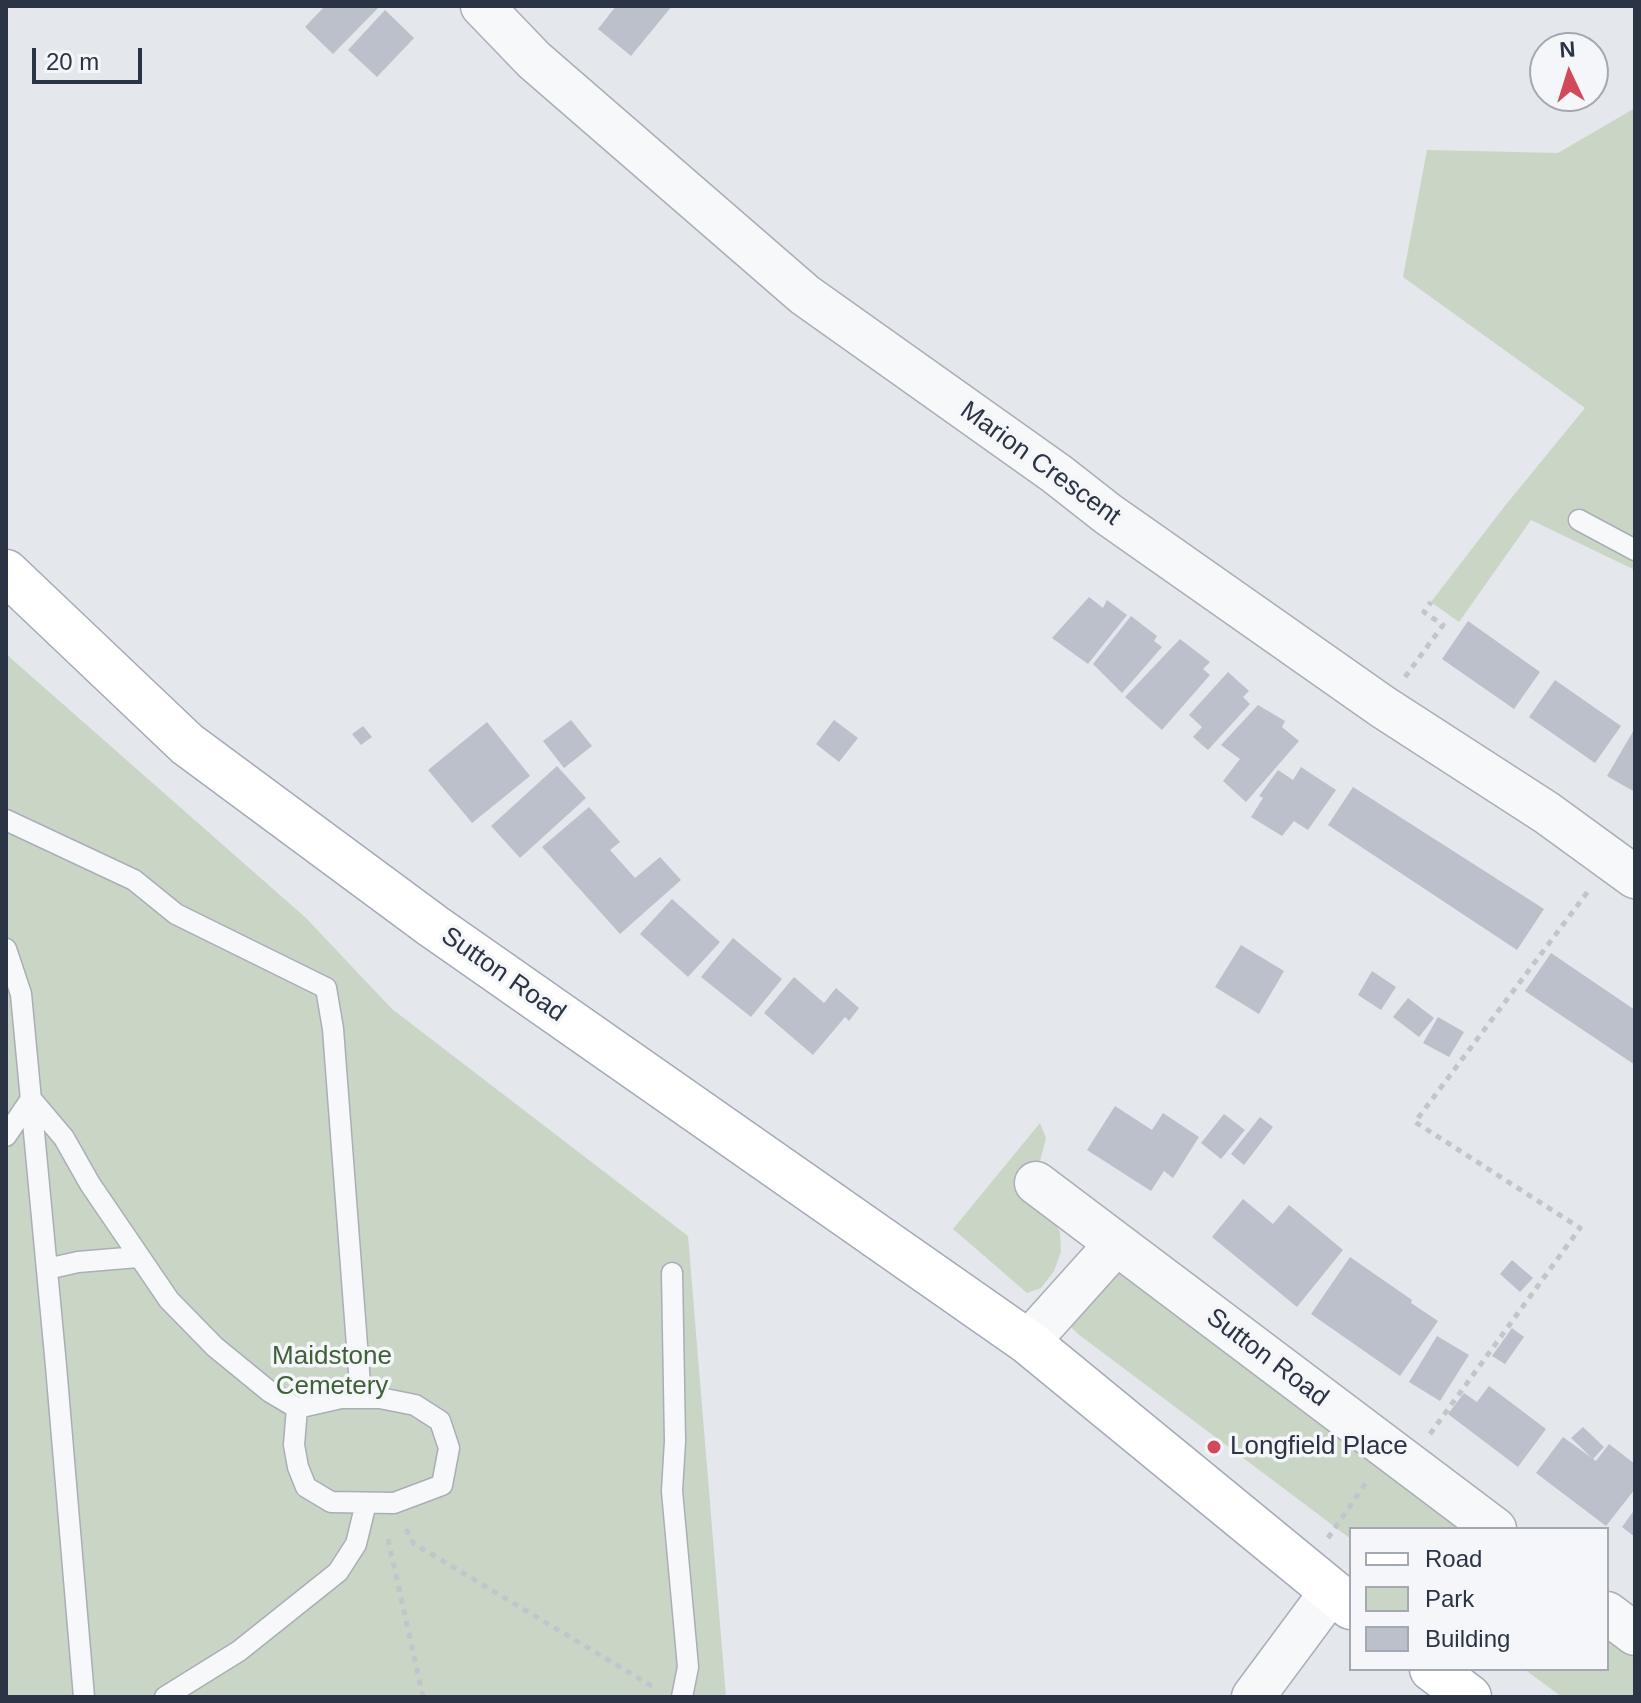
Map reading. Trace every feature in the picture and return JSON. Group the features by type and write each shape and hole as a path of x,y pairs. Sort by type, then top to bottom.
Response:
{"main road":[{"name":"Sutton Road","path":"6,572 187,744 433,926 1028,1342 1329,1590"},
{"path":"1435,1671 1469,1697"}],"street":[{"name":"Marion Crescent","path":"482,6 534,60 805,295 1057,474 1108,514 1383,707 1547,813 1623,868"},
{"name":"Sutton Road","path":"1036,1183 1492,1527"},
{"path":"1028,1342 1116,1244"},
{"path":"1253,1697 1329,1590"},
{"path":"1609,1614 1635,1634"}],"lane":[{"path":"1579,520 1635,550"},
{"path":"6,820 134,880 176,914 326,988 333,1029 361,1398"},
{"path":"6,949 21,994 84,1697"},
{"path":"31,1099 64,1138 90,1184 169,1300 215,1347 270,1392 297,1408 341,1398 380,1398 415,1405 440,1421 449,1448 442,1485 380,1503 331,1502 306,1487 298,1467 294,1445 297,1408"},
{"path":"6,1136 31,1099"},
{"path":"47,1269 78,1262 138,1257"},
{"path":"672,1273 675,1441 672,1491 688,1667 682,1697"},
{"path":"165,1697 239,1651 338,1572 380,1503"}],"path":[{"path":"1383,707 1443,625 1424,612 1431,602"},
{"path":"1362,1527 1399,1457 1580,1228 1415,1122 1623,868"},
{"path":"380,1503 413,1543 656,1689"},
{"path":"380,1503 423,1697"},
{"path":"1329,1590 1349,1552"}],"green space":[{"path":"1635,108 1635,570 1531,520 1459,622 1431,602 1585,408 1403,277 1427,150 1558,153"},
{"name":"Maidstone Cemetery","path":"6,654 306,918 392,1009 688,1236 726,1697 6,1697"},
{"path":"1040,1123 1046,1138 1040,1161 1020,1189 1048,1209 1060,1232 1061,1252 1054,1271 1041,1288 1027,1293 953,1229"},
{"path":"1104,1272 1130,1272 1467,1527 1349,1527 1349,1537 1078,1334 1063,1319"},
{"path":"1609,1632 1635,1651 1635,1697 1562,1697 1527,1671 1609,1671"}],"building":[{"path":"325,6 380,6 333,54 305,27"},
{"path":"616,6 672,6 631,56 598,29"},
{"path":"385,10 414,38 377,77 348,50"},
{"path":"1089,597 1103,608 1107,600 1127,615 1088,664 1052,638"},
{"path":"1131,616 1157,636 1154,641 1162,647 1122,693 1093,664"},
{"path":"1468,621 1540,672 1514,709 1442,659"},
{"path":"1180,639 1210,662 1203,669 1210,675 1162,730 1125,697"},
{"path":"1228,672 1249,691 1243,697 1250,704 1208,750 1193,737 1202,727 1189,715"},
{"path":"1555,680 1621,726 1595,763 1529,717"},
{"path":"1258,705 1285,721 1282,727 1299,741 1246,802 1223,781 1240,759 1221,745"},
{"path":"571,720 592,746 564,768 543,741"},
{"path":"834,720 858,738 839,762 816,744"},
{"path":"487,722 530,776 472,823 428,770"},
{"path":"363,726 372,737 361,745 352,734"},
{"path":"1635,728 1635,792 1607,776"},
{"path":"557,766 586,798 520,858 491,826"},
{"path":"1301,767 1336,790 1308,830 1294,821 1282,836 1251,817 1263,798 1259,796 1278,770 1293,780"},
{"path":"1353,787 1544,909 1517,950 1328,825"},
{"path":"589,807 620,842 610,850 635,878 660,857 681,880 620,934 542,847"},
{"path":"672,899 720,942 688,977 640,934"},
{"path":"733,938 782,979 751,1017 701,977"},
{"path":"1241,945 1284,971 1259,1014 1215,987"},
{"path":"1551,953 1635,1010 1635,1065 1525,991"},
{"path":"1372,971 1396,987 1381,1010 1358,995"},
{"path":"794,977 824,1003 836,988 859,1008 849,1021 845,1017 813,1055 764,1013"},
{"path":"1408,998 1434,1018 1419,1037 1393,1017"},
{"path":"1438,1017 1464,1032 1449,1057 1423,1043"},
{"path":"1115,1106 1152,1130 1163,1113 1199,1137 1173,1178 1164,1171 1151,1191 1087,1150"},
{"path":"1224,1114 1245,1130 1221,1159 1201,1143"},
{"path":"1260,1117 1273,1127 1244,1165 1231,1154"},
{"path":"1243,1199 1273,1224 1289,1205 1343,1250 1297,1307 1212,1237"},
{"path":"1350,1257 1438,1321 1400,1376 1311,1314"},
{"path":"1512,1260 1533,1278 1520,1292 1500,1274"},
{"path":"1512,1328 1524,1337 1505,1364 1492,1356"},
{"path":"1437,1336 1469,1355 1440,1401 1409,1382"},
{"path":"1489,1386 1546,1429 1518,1467 1448,1414 1464,1393 1477,1402"},
{"path":"1583,1427 1604,1447 1593,1459 1571,1438"},
{"path":"1563,1437 1596,1461 1609,1444 1635,1464 1635,1489 1606,1526 1536,1473"},
{"path":"1635,1509 1635,1537 1622,1527"}],"place":[{"name":"Longfield Place","path":"1214,1447"}]}
